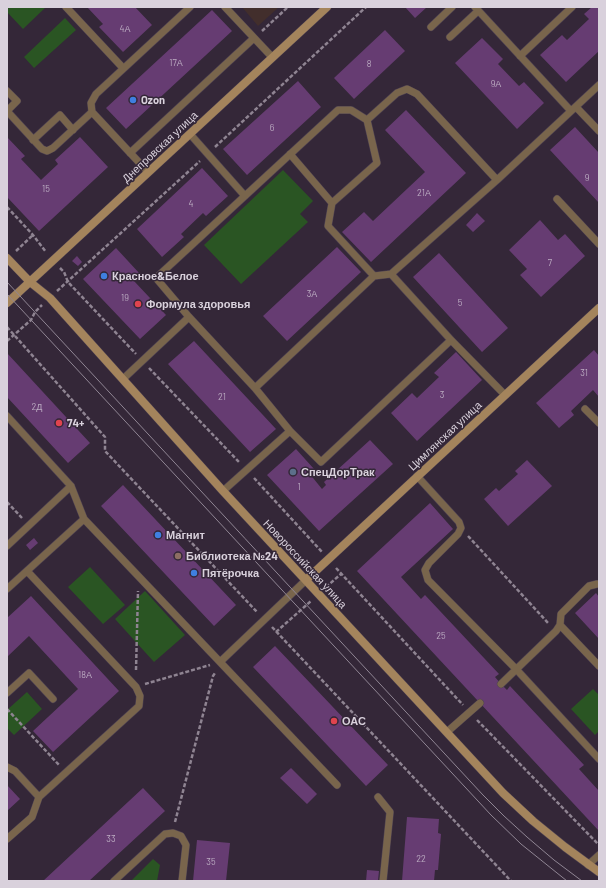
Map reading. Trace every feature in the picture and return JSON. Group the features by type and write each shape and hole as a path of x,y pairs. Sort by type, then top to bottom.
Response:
{"main road":[{"name":"Днепровская улица","path":"7,303 327,7"},
{"name":"Новороссийская улица","path":"7,259 30,282 50,298 223,491 503,793 549,834 599,872"},
{"name":"Цимлянская улица","path":"306,580 599,308"}],"lane":[{"path":"66,7 124,68"},
{"path":"148,172 92,112 91,103 96,94 190,7"},
{"path":"225,7 272,58"},
{"path":"431,27 452,7"},
{"path":"520,56 572,7"},
{"path":"450,37 477,9 520,56 573,109 599,131"},
{"path":"130,153 254,38"},
{"path":"255,388 374,276 391,274 497,180 599,85"},
{"path":"367,120 397,93 407,89 417,94 497,180"},
{"path":"7,91 17,101 7,111 42,149 47,151 53,148 92,112"},
{"path":"374,276 328,226 332,203 377,163 367,120 351,110 338,110 156,278 189,317 255,388 290,431 321,462 452,340"},
{"path":"34,140 60,115 73,130"},
{"path":"190,134 245,196"},
{"path":"290,154 332,203"},
{"path":"557,200 599,244"},
{"path":"391,274 505,395"},
{"path":"122,379 189,317"},
{"path":"585,409 599,423"},
{"path":"7,416 71,486 84,520 337,785"},
{"path":"223,491 290,431"},
{"path":"417,476 459,522 461,528 458,534 429,563 426,570 428,580 516,669 599,759"},
{"path":"7,546 71,486"},
{"path":"7,589 84,520"},
{"path":"7,839 32,817 39,797 138,706 140,696 136,687 27,571"},
{"path":"220,662 306,580"},
{"path":"501,684 558,628 561,614 589,586 599,584"},
{"path":"558,628 599,666"},
{"path":"7,693 29,673 53,699"},
{"path":"447,732 480,703"},
{"path":"7,766 15,771 39,797"},
{"path":"378,797 390,812 383,881"},
{"path":"114,881 165,834 173,832 181,836 186,845 182,881"},
{"path":"588,865 599,855"}],"path":[{"path":"254,38 288,7"},
{"path":"7,340 31,320 35,312 366,7"},
{"path":"7,207 64,272 68,282 247,470 469,712 599,846"},
{"path":"7,259 33,235"},
{"path":"7,327 105,437 104,451 511,881"},
{"path":"7,502 29,526"},
{"path":"461,528 558,628"},
{"path":"276,632 341,574"},
{"path":"138,576 136,687 220,662"},
{"path":"173,832 213,676 220,662"},
{"path":"7,709 67,772"}],"shaded area":[{"path":"242,7 279,7 258,26"}],"green space":[{"path":"7,7 46,7 23,29 7,12"},
{"path":"65,18 76,30 34,68 24,57"},
{"path":"283,170 313,201 300,214 308,222 241,284 204,245"},
{"path":"90,567 125,605 103,624 68,587"},
{"path":"145,591 185,635 154,662 115,619"},
{"path":"593,689 599,695 599,731 595,735 571,709"},
{"path":"27,692 42,709 14,735 7,728 7,710"},
{"path":"153,859 160,865 157,881 131,881"}],"building":[{"path":"87,7 135,7 152,25 123,52 99,27 103,24"},
{"path":"405,7 427,7 415,18"},
{"path":"592,7 599,7 599,51 566,82 540,55 562,35 567,40 589,19 584,14"},
{"path":"212,10 232,31 126,129 106,108"},
{"path":"385,30 405,51 354,99 334,78"},
{"path":"482,38 503,59 498,64 519,86 524,82 544,103 517,129 455,63"},
{"path":"298,81 321,107 247,175 223,149"},
{"path":"406,110 466,173 371,262 342,232 364,212 373,221 425,172 385,130"},
{"path":"575,127 599,153 599,203 550,150"},
{"path":"7,137 25,156 21,159 41,180 58,164 55,160 80,137 108,167 39,231 7,197"},
{"path":"202,168 228,196 206,216 203,213 181,234 184,237 162,257 137,229"},
{"path":"477,213 485,221 473,232 466,225"},
{"path":"540,220 558,240 565,234 585,256 541,297 520,275 527,269 509,250"},
{"path":"337,247 361,272 287,341 263,316"},
{"path":"116,248 140,274 134,281 166,315 140,339 83,279"},
{"path":"439,253 508,328 482,352 413,277"},
{"path":"77,256 82,262 78,266 72,261"},
{"path":"194,341 276,429 250,452 168,364"},
{"path":"594,350 599,356 599,397 593,390 571,411 574,415 559,428 536,403"},
{"path":"456,352 482,380 417,441 391,413 412,393 417,398 439,377 434,373"},
{"path":"7,353 90,443 68,463 7,397"},
{"path":"370,440 393,464 319,531 267,475 296,449 314,469 309,473 322,489 326,485 324,482"},
{"path":"527,460 552,486 508,526 484,499 496,488 499,491 518,474 515,471"},
{"path":"123,485 236,605 214,626 101,506"},
{"path":"430,503 453,529 401,577 421,599 425,595 499,674 495,677 501,684 507,690 510,686 584,765 579,769 599,791 599,831 357,571"},
{"path":"34,538 38,543 30,550 26,545"},
{"path":"596,593 599,597 599,639 575,613"},
{"path":"31,596 119,691 53,752 33,731 78,689 29,636 7,657 7,618"},
{"path":"275,646 388,765 366,786 253,667"},
{"path":"291,768 317,794 307,804 280,778"},
{"path":"7,785 20,799 7,811"},
{"path":"143,788 165,811 89,881 43,881"},
{"path":"407,817 439,819 438,833 441,834 438,870 435,870 434,881 402,881"},
{"path":"197,840 230,843 226,881 193,881"},
{"path":"367,870 379,871 378,881 366,881"}],"tram line":[{"path":"7,282 483,795 527,837 582,881"},
{"path":"7,294 491,815 521,844 567,881"}],"place":[{"name":"Ozon","path":"133,100"},
{"name":"Красное&Белое","path":"104,276"},
{"name":"Формула здоровья","path":"138,304"},
{"name":"74+","path":"59,423"},
{"name":"СпецДорТрак","path":"293,472"},
{"name":"Магнит","path":"158,535"},
{"name":"Библиотека №24","path":"178,556"},
{"name":"Пятёрочка","path":"194,573"},
{"name":"ОАС","path":"334,721"}]}
